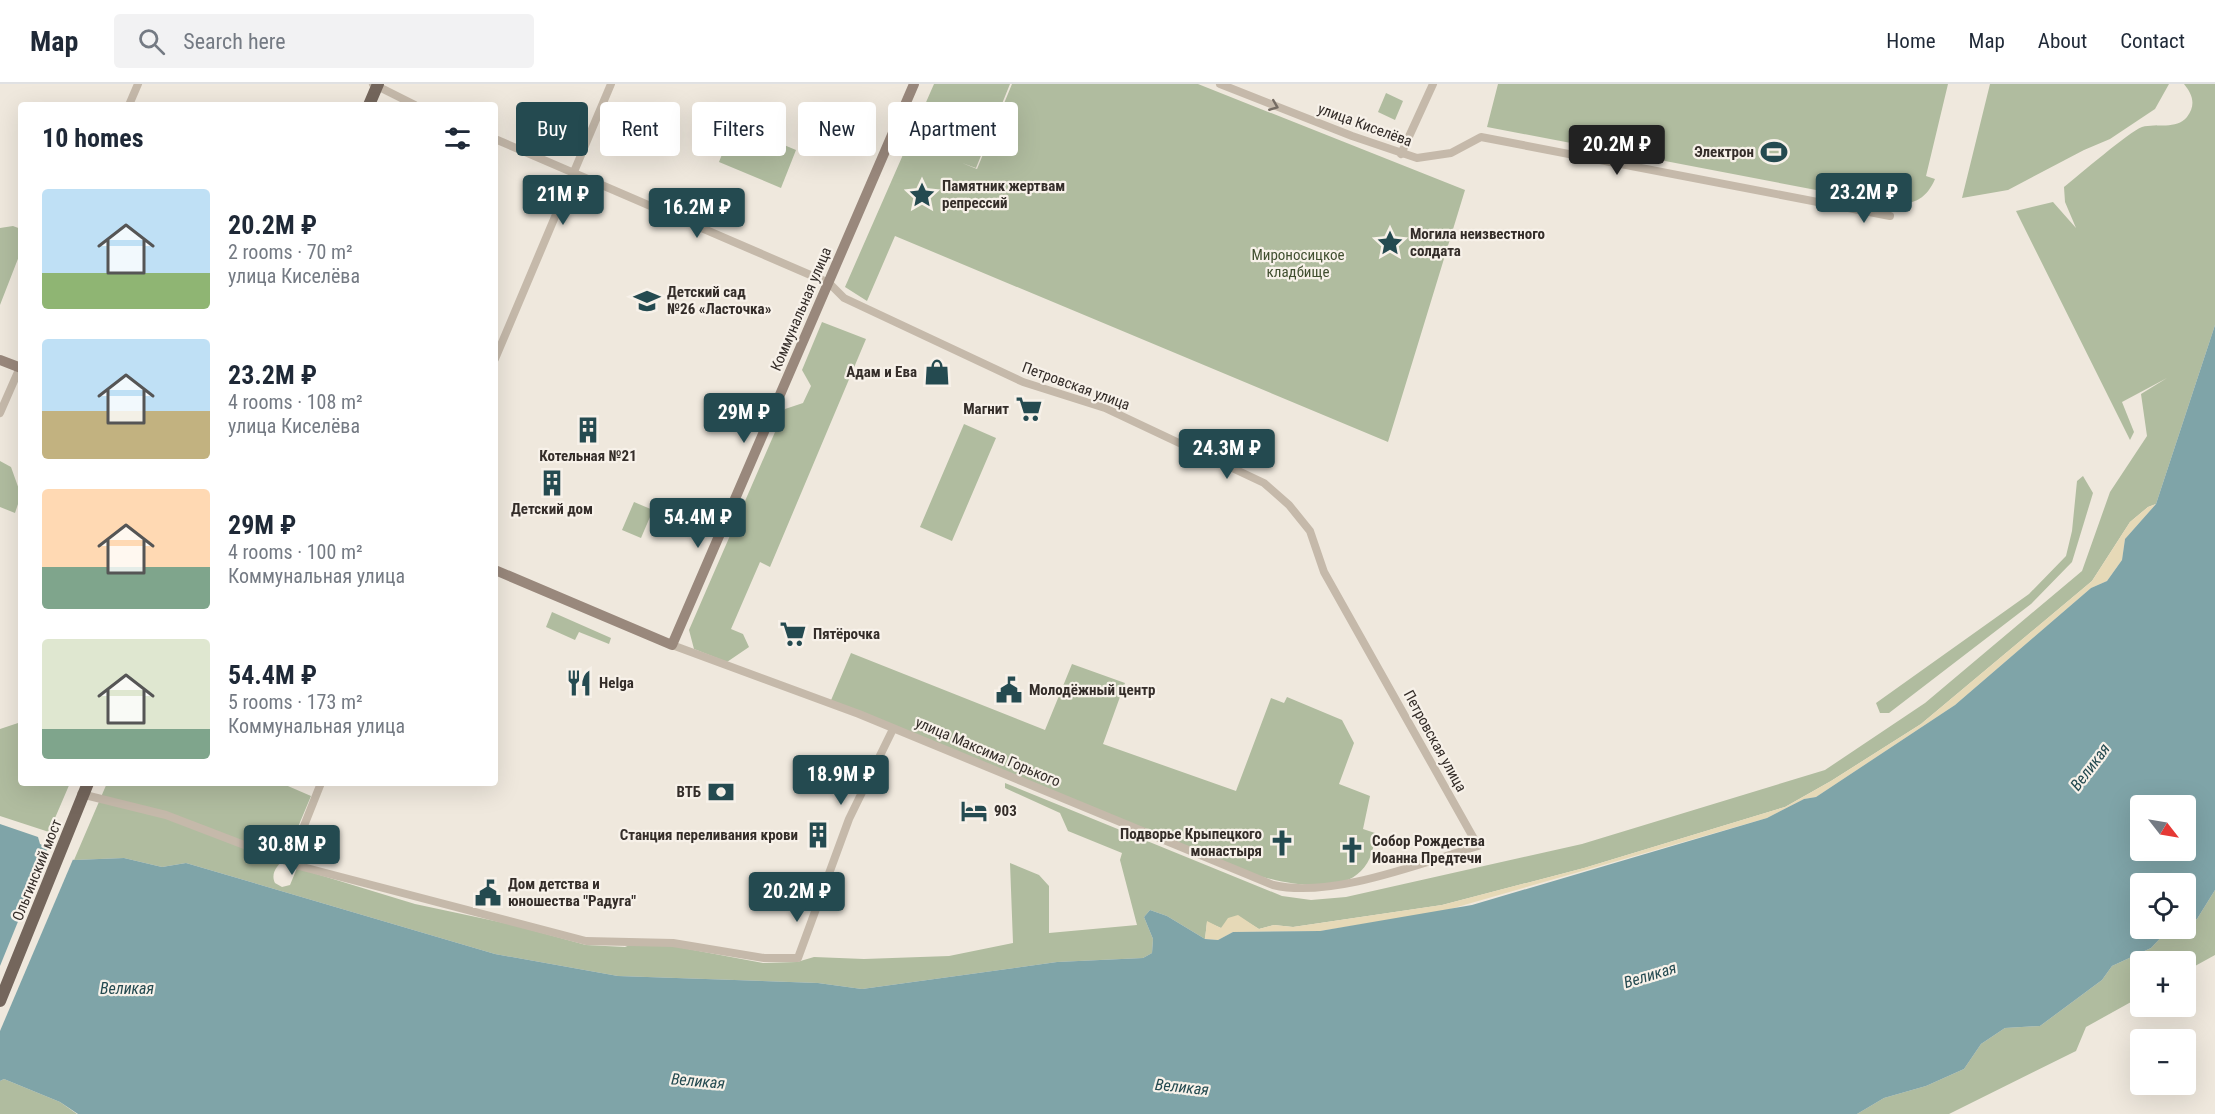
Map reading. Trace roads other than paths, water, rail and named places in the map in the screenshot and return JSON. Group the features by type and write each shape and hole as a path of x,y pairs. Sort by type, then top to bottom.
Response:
{"main road":[{"name":"Коммунальная улица","path":"672,645 914,84"},
{"path":"370,102 376,85"},
{"path":"0,360 18,366"},
{"name":"улица Максима Горького","path":"498,571 672,645"},
{"name":"Ольгинский мост","path":"0,1001 87,786"}],"street":[{"path":"130,102 138,84"},
{"path":"498,352 611,84"},
{"name":"улица Киселёва","path":"1220,84 1352,136 1417,158 1451,153 1481,136 1890,216"},
{"path":"1401,154 1433,84"},
{"path":"376,85 409,102"},
{"name":"Петровская улица","path":"498,139 829,283 844,298 963,356 1023,382 1105,408 1264,483 1289,505 1310,531 1324,572 1478,846"},
{"path":"0,413 18,374"},
{"name":"улица Максима Горького","path":"672,645 893,729 1127,827 1286,888 1338,885 1478,846"},
{"path":"80,794 166,815 290,861 406,895 586,941 673,943 764,958 798,958 849,819 893,729"},
{"path":"290,861 320,786"}],"water":[{"name":"Великая","path":"2215,325 2215,890 2196,919 2196,873 2130,873 2130,939 2160,939 2151,948 2144,951 2130,951 2130,958 2112,966 2102,980 2040,1026 2005,1028 1981,1044 1964,1069 1926,1086 1884,1098 1857,1114 78,1114 60,1102 4,1079 0,1081 0,824 38,837 40,844 74,860 124,858 162,867 186,863 495,954 618,976 818,983 862,989 1057,962 1143,958 1152,953 1153,939 1144,917 1150,910 1167,916 1205,939 1218,940 1233,932 1320,931 1472,905 1767,818 1804,799 1816,797 1955,705 2091,588 2107,581 2122,560 2125,539 2156,504"}],"place":[{"name":"Электрон","path":"1774,152"},
{"name":"Памятник жертвам репрессий","path":"922,195"},
{"name":"Могила неизвестного солдата","path":"1390,243"},
{"name":"Детский сад №26 «Ласточка»","path":"647,301"},
{"name":"Адам и Ева","path":"937,372"},
{"name":"Магнит","path":"1029,409"},
{"name":"Котельная №21","path":"588,430"},
{"name":"Детский дом","path":"552,483"},
{"name":"Пятёрочка","path":"793,634"},
{"name":"Helga","path":"579,683"},
{"name":"Молодёжный центр","path":"1009,690"},
{"name":"ВТБ","path":"721,792"},
{"name":"903","path":"974,811"},
{"name":"Станция переливания крови","path":"818,835"},
{"name":"Подворье Крыпецкого монастыря","path":"1282,843"},
{"name":"Собор Рождества Иоанна Предтечи","path":"1352,850"},
{"name":"Дом детства и юношества \"Радуга\"","path":"488,893"}],"park label":[{"name":"Мироносицкое кладбище","path":"1298,264"}]}
